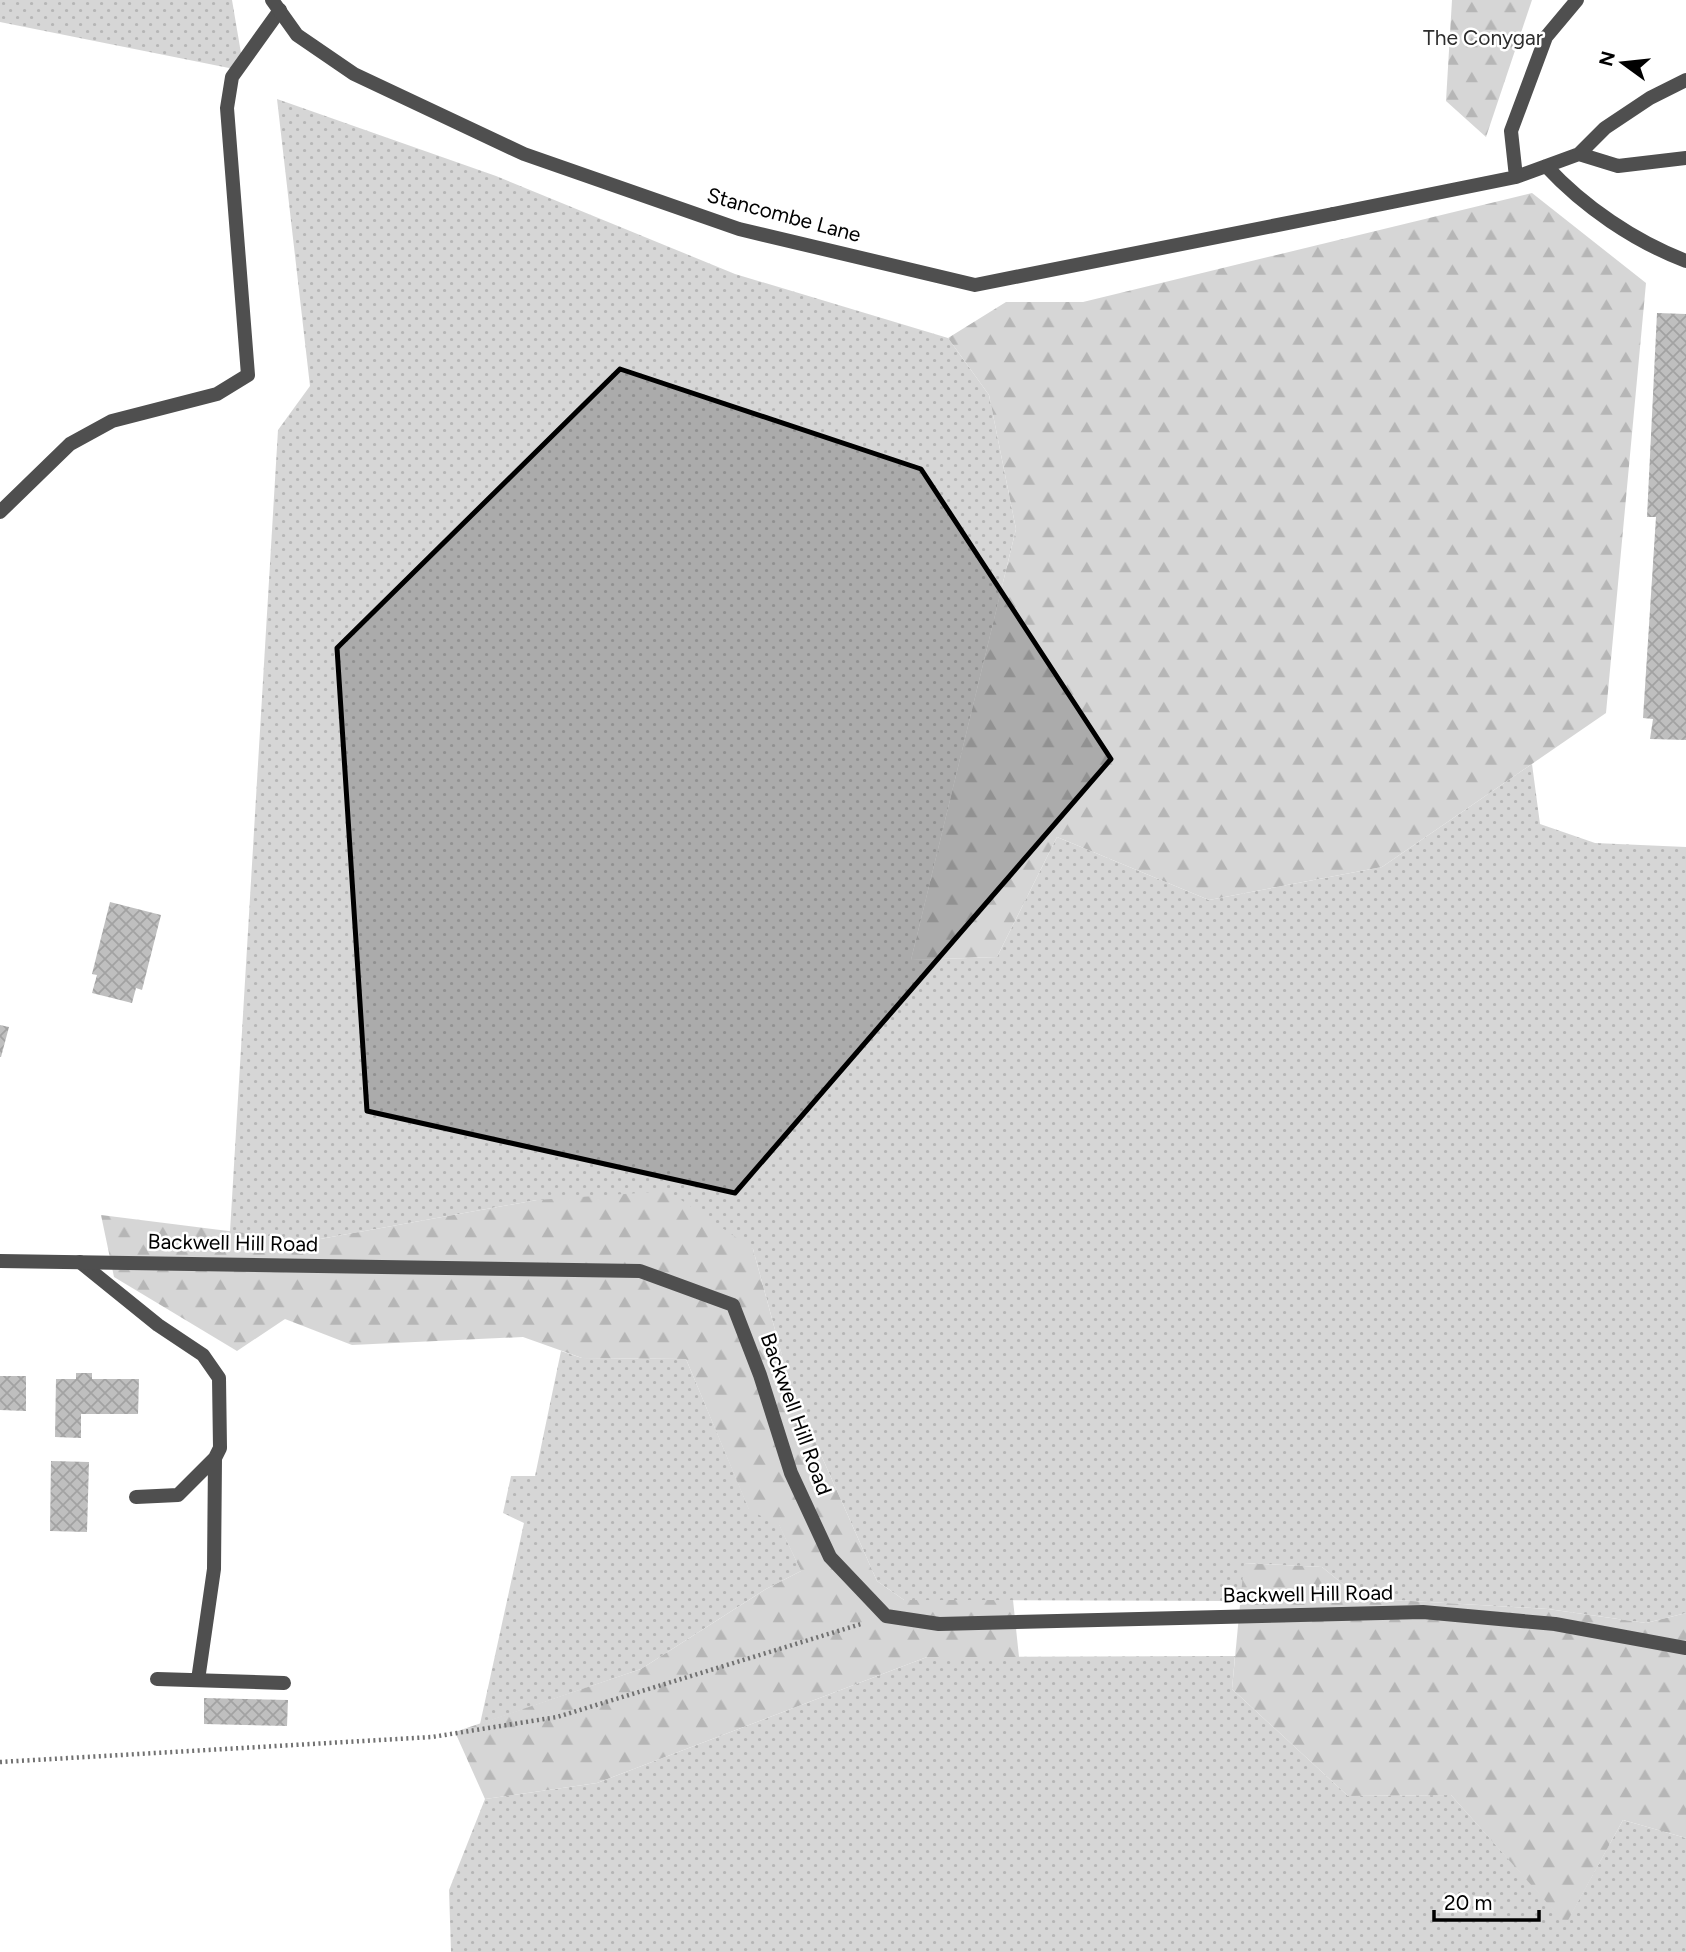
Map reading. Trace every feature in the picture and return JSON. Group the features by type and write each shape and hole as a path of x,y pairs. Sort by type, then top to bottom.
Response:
{"street":[{"path":"1516,177 1511,131 1546,37 1577,0"},
{"path":"0,512 70,444 113,421 217,394 248,374 227,108 232,78 276,5"},
{"name":"Stancombe Lane","path":"276,5 297,35 354,74 524,154 739,229 975,285 1516,177 1579,154"},
{"path":"1684,160 1618,166 1579,154 1605,128 1650,98 1686,80"},
{"path":"1546,166 1572,194 1657,250 1686,261"},
{"name":"Backwell Hill Road","path":"0,1261 640,1271 733,1306 760,1375 791,1474 830,1557 886,1616 939,1624 1423,1612 1555,1624 1686,1648"},
{"path":"80,1262 158,1325 203,1355 219,1378 222,1434 215,1458 214,1569 198,1680"},
{"path":"136,1497 178,1495 215,1458"},
{"path":"158,1679 284,1682"}],"path":[{"path":"0,1762 432,1737 557,1717 886,1616"}],"highlighted area":[{"path":"620,369 921,469 1111,759 735,1193 367,1111 337,648"}],"green space":[{"path":"0,0 232,0 244,71 0,22"},
{"name":"The Conygar","path":"1452,0 1532,0 1486,137 1446,101"},
{"path":"277,99 496,176 735,274 948,338 989,395 1016,529 911,960 997,957 1057,837 1209,900 1382,867 1532,764 1540,824 1595,843 1686,847 1686,1613 1646,1623 1548,1609 1360,1598 1322,1567 1245,1563 1241,1601 904,1600 877,1581 790,1385 753,1249 537,1200 309,1241 230,1232 278,430 310,386"},
{"path":"1532,193 1646,283 1606,713 1382,867 1209,900 1057,837 997,957 911,960 1016,529 989,395 948,338 1006,302 1083,302"},
{"path":"668,1191 753,1249 790,1385 877,1581 904,1600 1013,1600 1019,1657 927,1657 597,1783 485,1799 455,1732 641,1669 766,1589 801,1571 779,1525 749,1510 686,1359 582,1358 523,1337 352,1345 285,1319 237,1351 114,1277 101,1215 309,1241 537,1200"},
{"path":"561,1351 582,1358 686,1359 749,1509 779,1524 801,1571 766,1589 641,1669 480,1724 524,1523 503,1513 511,1476 535,1476"},
{"path":"1244,1563 1322,1567 1360,1598 1548,1609 1646,1623 1686,1613 1686,1838 1623,1820 1566,1924 1451,1795 1348,1796 1232,1689"},
{"path":"1235,1656 1232,1689 1348,1796 1451,1795 1566,1923 1623,1820 1686,1838 1686,1952 451,1952 449,1890 485,1799 597,1783 927,1657"}],"building":[{"path":"1657,313 1686,314 1686,740 1650,739 1653,719 1643,718 1656,517 1647,517"},
{"path":"110,902 161,915 142,990 136,988 132,1003 92,993 97,975 92,974"},
{"path":"0,1025 9,1027 1,1057 0,1057"},
{"path":"76,1373 92,1373 92,1379 139,1379 138,1414 81,1414 81,1438 55,1437 56,1379 76,1379"},
{"path":"0,1376 26,1376 26,1411 0,1410"},
{"path":"51,1461 89,1462 87,1532 50,1531"},
{"path":"204,1698 288,1700 287,1726 204,1724"}]}
